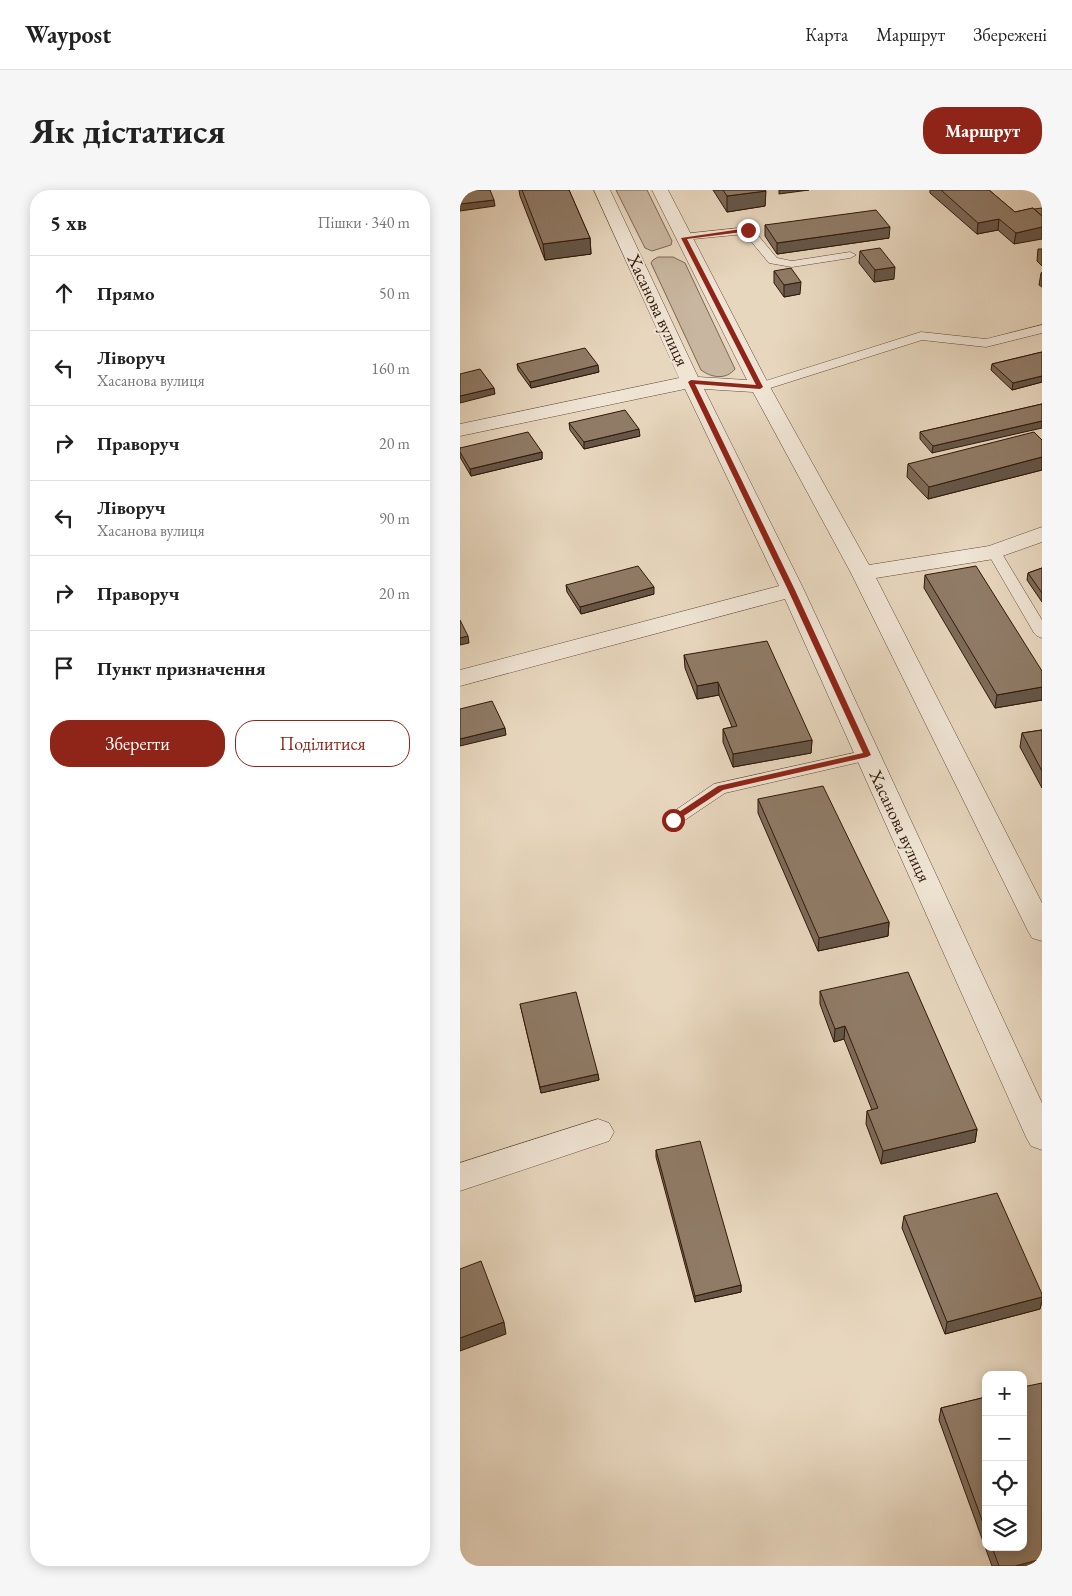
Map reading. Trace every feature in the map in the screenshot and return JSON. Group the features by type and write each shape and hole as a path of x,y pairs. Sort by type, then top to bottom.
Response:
{"street":[{"name":"Хасанова вулиця","path":"602,190 691,382 792,590 1042,1137"},
{"path":"660,190 760,387 862,573 1042,931"},
{"path":"460,430 691,382 760,387"},
{"path":"862,573 994,552 1042,534"},
{"path":"460,678 792,590"},
{"path":"460,1177 598,1132"}],"lane":[{"path":"683,238 748,230 772,261 792,264 850,255"},
{"path":"760,387 921,336 986,343 1042,329"},
{"path":"994,552 1042,633"},
{"path":"673,820 720,788 867,755"}],"shaded area":[{"path":"616,190 647,190 672,241 671,245 652,251 645,248"},
{"path":"658,257 673,257 685,263 735,369 731,373 719,377 701,370 651,263"}],"building":[{"path":"460,190 490,190 494,200 460,204"},
{"path":"522,190 569,190 590,238 543,244"},
{"path":"723,190 765,190 766,191 727,196"},
{"path":"941,190 989,190 1015,212 1033,208 1042,216 1042,227 1016,233 999,219 978,223"},
{"path":"1042,208 1042,216 1034,209"},
{"path":"876,210 890,227 777,243 765,225"},
{"path":"880,248 895,267 875,270 860,251"},
{"path":"791,268 801,282 784,285 774,271"},
{"path":"585,348 598,365 530,382 517,364"},
{"path":"1042,352 1042,376 1013,383 992,364"},
{"path":"480,369 494,388 460,396 460,374"},
{"path":"1042,404 1042,421 933,446 920,432"},
{"path":"625,410 639,429 584,442 569,423"},
{"path":"528,432 542,452 470,469 460,452 460,448"},
{"path":"1034,432 1042,440 1042,457 929,487 908,464"},
{"path":"638,566 654,587 580,607 566,585"},
{"path":"976,566 1042,671 1042,687 997,695 925,575"},
{"path":"1042,568 1042,593 1028,573"},
{"path":"460,620 468,636 460,638"},
{"path":"767,641 812,740 733,754 723,729 737,726 718,682 697,686 684,655"},
{"path":"492,701 505,728 460,739 460,709"},
{"path":"1042,730 1042,771 1022,733"},
{"path":"823,786 889,922 819,938 758,799"},
{"path":"908,972 977,1129 883,1151 867,1111 878,1108 845,1026 835,1029 820,991"},
{"path":"576,992 598,1074 540,1087 520,1004"},
{"path":"700,1141 741,1285 695,1296 656,1150"},
{"path":"997,1193 1042,1297 947,1322 904,1216"},
{"path":"481,1261 504,1322 460,1338 460,1269"},
{"path":"1042,1383 1042,1559 1015,1566 999,1566 993,1551 1027,1551 1027,1386"},
{"path":"982,1398 982,1520 941,1408"}],"route":[{"path":"673,820 720,788 867,755 792,590 691,382 760,387 683,238 748,230"}]}
